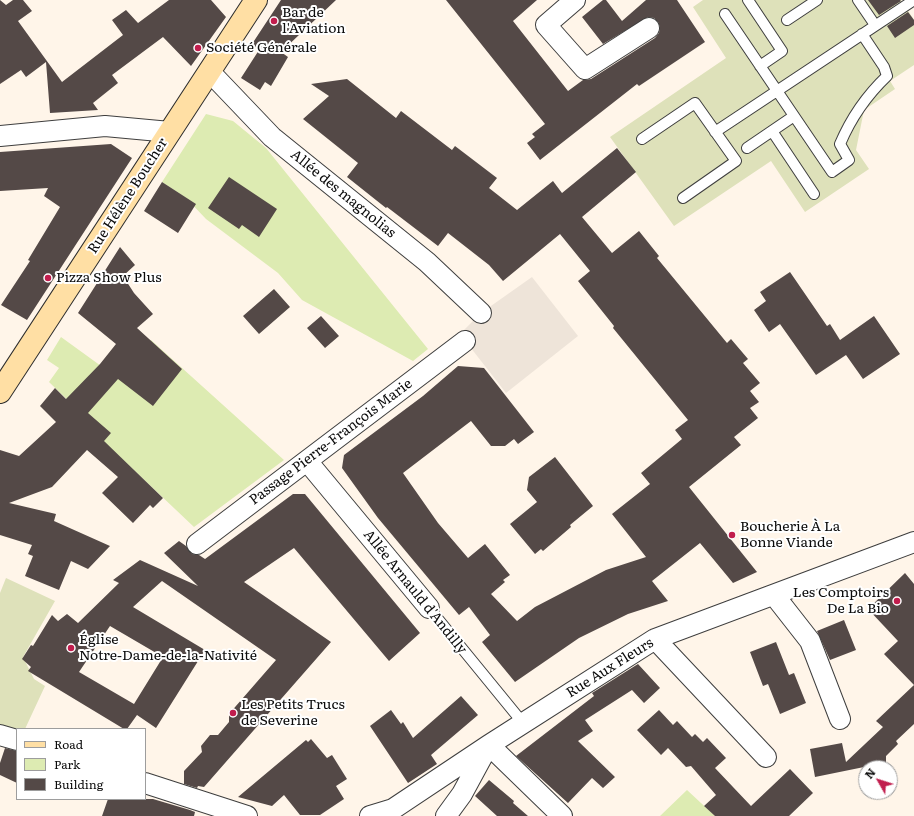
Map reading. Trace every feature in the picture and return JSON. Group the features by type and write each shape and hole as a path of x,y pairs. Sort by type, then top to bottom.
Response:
{"street":[{"name":"Rue Hélène Boucher","path":"0,392 256,0"},
{"path":"576,0 546,25 585,69 649,28"},
{"name":"Allée des magnolias","path":"209,71 272,137 427,262 481,314"},
{"path":"3,132 105,126 170,132"},
{"name":"Passage Pierre-François Marie","path":"197,544 465,341"},
{"name":"Allée Arnauld d'Andilly","path":"307,460 429,608"},
{"name":"Rue Aux Fleurs","path":"370,816 393,809 489,745 655,639 914,542"},
{"path":"774,595 810,641 840,719"},
{"path":"655,639 766,757"},
{"path":"0,735 16,740"},
{"path":"446,816 462,794 489,745 562,816"},
{"path":"146,783 247,816"}],"lane":[{"path":"748,0 782,51 760,66"},
{"path":"787,20 817,0"},
{"path":"858,0 875,25"},
{"path":"715,132 914,0"},
{"path":"724,14 832,172 849,160 840,144 848,125 873,90 887,76 884,67 862,34"},
{"path":"642,139 695,103 736,161 683,198"},
{"path":"746,148 794,116"},
{"path":"772,131 814,194"},
{"name":"Allée Arnauld d'Andilly","path":"429,608 523,723"}],"green space":[{"path":"703,0 901,0 914,20 914,65 890,81 895,89 864,110 856,150 869,169 805,212 771,161 674,226 610,137 726,58 693,7"},
{"path":"206,114 233,121 266,148 428,349 413,361 302,300 278,273 206,219 186,198 162,182"},
{"path":"61,337 119,379 151,340 284,460 194,527 81,420 84,416 49,382 59,368 47,360"},
{"path":"6,578 55,601 23,657 34,679 45,686 25,728 16,728 16,734 0,728 0,593"},
{"path":"687,790 715,816 660,816"}],"shaded area":[{"path":"532,277 578,336 506,393 460,334 481,313"}],"building":[{"path":"0,0 6,5 13,0 23,0 32,11 18,21 62,82 123,35 112,20 126,10 138,23 169,0 211,0 226,17 191,66 163,37 112,75 118,83 93,103 98,110 50,113 46,62 26,77 21,70 0,84"},
{"path":"281,0 336,0 281,52 288,57 271,86 265,82 260,90 241,78 259,50 252,44"},
{"path":"446,0 537,0 513,21 568,91 583,80 591,79 655,38 659,33 660,27 658,22 654,18 648,17 603,44 582,17 603,0 606,0 622,21 646,0 677,0 705,42 639,86 637,84 540,160 527,143 535,137 532,134 545,124"},
{"path":"868,0 900,0 901,1 879,15"},
{"path":"908,12 914,20 914,25 895,38 887,26"},
{"path":"347,79 396,118 401,111 452,150 455,146 497,178 489,188 517,210 553,181 562,193 617,148 636,172 582,217 612,253 639,231 659,256 657,258 727,343 731,339 748,359 743,363 760,383 750,391 759,402 750,408 758,418 734,437 741,445 689,487 757,572 733,583 700,543 652,581 668,601 628,614 579,638 515,682 482,642 490,635 469,607 459,615 378,518 342,468 344,455 423,396 458,366 484,368 534,432 518,444 514,439 505,446 491,446 471,421 403,473 438,523 468,558 485,544 510,575 503,580 505,582 491,594 517,621 535,607 606,570 646,557 612,514 650,484 641,473 682,439 675,430 688,420 613,328 614,326 578,281 590,271 560,234 503,281 489,265 448,233 438,246 347,177 358,163 303,119 329,96 311,84"},
{"path":"111,144 132,158 27,320 1,305 30,261 28,260 60,207 44,196 48,188 0,191 0,152"},
{"path":"229,177 277,209 259,237 242,225 239,229 208,208"},
{"path":"162,182 196,204 178,233 144,211"},
{"path":"120,247 135,265 123,276 134,293 153,314 137,328 182,369 153,406 118,379 88,413 111,433 104,441 163,498 153,508 150,505 133,523 102,493 118,477 87,450 52,487 9,503 56,514 54,521 110,546 88,569 71,561 59,590 25,576 33,556 28,554 32,545 0,535 0,450 19,456 56,422 40,406 55,388 66,399 100,364 116,344 78,313"},
{"path":"790,272 827,326 830,324 840,340 874,316 900,354 863,379 846,355 816,375 780,324 769,332 754,310 766,301 760,292"},
{"path":"274,289 290,307 259,334 243,316"},
{"path":"321,316 339,336 325,348 307,328"},
{"path":"555,457 593,506 570,525 571,527 543,551 541,549 535,554 510,524 537,502 527,490 529,477"},
{"path":"293,494 305,494 420,633 389,661 294,548 244,582 331,642 204,787 198,786 197,788 184,784 184,771 202,752 201,746 210,735 218,735 229,722 229,714 276,660 162,581 133,607 205,650 156,728 137,715 128,728 122,728 28,671 31,667 22,659 31,645 33,646 52,615 58,621 67,614 78,623 119,583 113,580 140,560 198,586 164,553 179,541 186,546 192,554 199,555 205,559","holes":["110,626 163,657 134,704 79,672"]},
{"path":"905,573 914,584 914,685 884,654 898,641 868,609"},
{"path":"844,620 856,650 830,660 817,631"},
{"path":"776,642 789,675 794,673 806,703 780,714 768,684 763,686 750,652"},
{"path":"638,664 660,688 644,703 632,690 585,720 593,731 578,741 615,777 603,788 592,778 568,803 516,756 594,696 592,693"},
{"path":"914,685 914,724 896,741 898,744 886,756 886,760 858,760 858,768 815,777 810,749 842,743 846,762 883,727 876,721"},
{"path":"461,696 478,715 431,755 437,764 408,783 370,726 391,710 401,724 403,722 413,738"},
{"path":"659,710 673,725 677,721 692,737 695,734 703,742 707,738 726,758 715,768 751,806 790,769 813,793 789,816 715,816 704,806 716,795 691,766 686,767 668,748 661,755 637,730"},
{"path":"311,739 327,758 332,755 347,779 336,786 344,799 320,815 300,815 284,795 272,806 238,797 306,740 308,742"},
{"path":"5,748 16,751 16,783 0,775 0,763"},
{"path":"489,780 514,801 513,803 528,816 497,816 475,796"},
{"path":"153,799 195,812 194,816 102,816 108,800"}],"place":[{"name":"Bar de l'Aviation","path":"274,21"},
{"name":"Société Générale","path":"198,48"},
{"name":"Pizza Show Plus","path":"48,278"},
{"name":"Boucherie À La Bonne Viande","path":"732,535"},
{"name":"Les Comptoirs De La Bio","path":"897,601"},
{"name":"Église Notre-Dame-de-la-Nativité","path":"71,648"},
{"name":"Les Petits Trucs de Severine","path":"233,713"}]}
